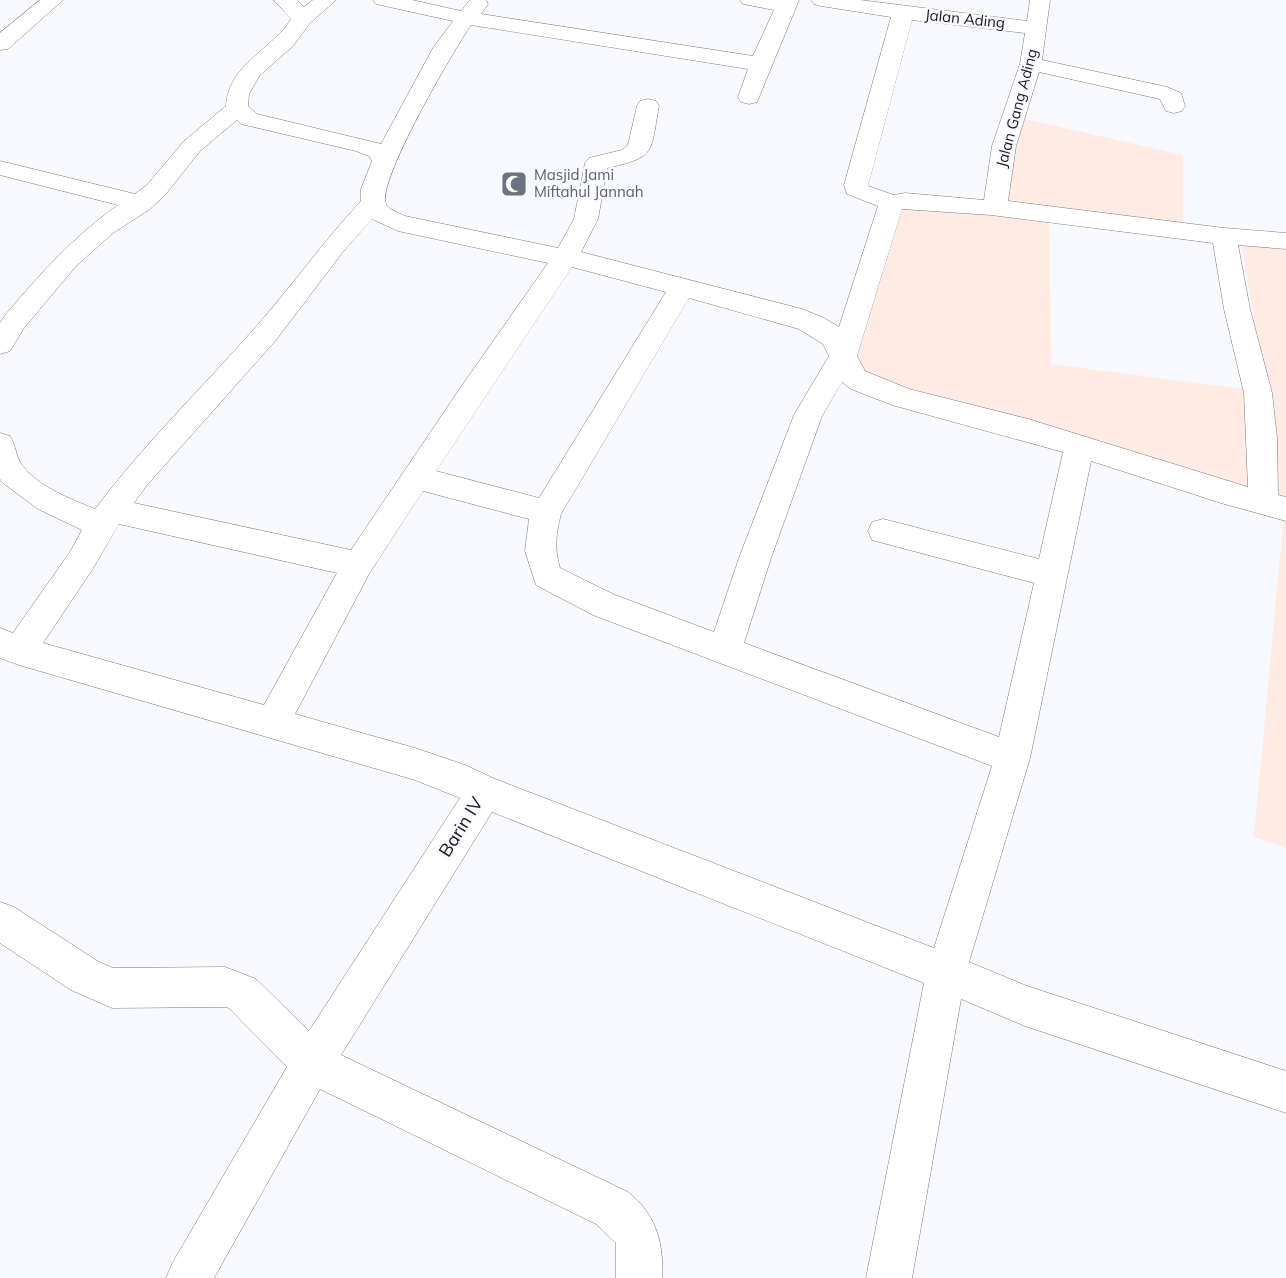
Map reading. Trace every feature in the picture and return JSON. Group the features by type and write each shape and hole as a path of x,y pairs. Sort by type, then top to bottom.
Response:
{"street":[{"path":"0,44 53,0"},
{"path":"284,0 296,10 301,19"},
{"path":"326,0 301,19 298,29 250,72 237,95 237,108 249,119 363,146 377,152 384,161"},
{"path":"383,0 474,9 760,64"},
{"path":"749,97 760,64 788,3 750,0"},
{"name":"Jalan Ading","path":"821,0 903,13 1037,28"},
{"name":"Jalan Gang Ading","path":"991,207 996,201 1004,146 1031,64 1040,0"},
{"path":"474,9 444,48 384,161 373,189 373,203 381,214 398,223 422,230 567,257 758,306 815,324 832,337 844,355 849,371 857,381 874,388 1079,446 1159,473 1274,506 1262,438 1258,393 1237,309 1224,236"},
{"path":"903,13 879,111 856,185 856,189 861,192 893,203 905,201 991,207 1224,236 1286,241"},
{"path":"1031,64 1167,94 1172,97 1174,106"},
{"path":"272,723 358,565 567,257 586,219 597,163 630,156 639,148 648,106"},
{"path":"0,344 15,321 67,260 104,227 141,203 170,176 192,146 237,108"},
{"path":"0,168 141,203"},
{"path":"9,646 81,561 107,517 136,477 266,333 333,247 373,203"},
{"path":"725,649 755,558 808,415 844,355 877,255 882,231 893,203"},
{"path":"682,287 546,512 538,552 547,576 604,604 1012,758"},
{"path":"889,1278 946,972 1012,758 1079,446"},
{"path":"2,463 33,491 65,510 358,565"},
{"path":"416,478 546,512"},
{"path":"883,531 1052,575"},
{"name":"Barin IV","path":"9,646 415,764 452,777 484,792 312,1063 189,1278"},
{"path":"484,792 691,871 946,972 1025,1006 1286,1092"},
{"path":"0,921 85,976 112,988 225,987 242,993 312,1063 612,1208 626,1218 637,1232 641,1258 639,1278"}],"shaded area":[{"path":"1016,117 1183,155 1183,234 1049,219 1051,364 1266,392 1240,236 1286,242 1286,848 1254,837 1285,502 906,398 834,382 888,202 996,210"}],"place":[{"name":"Masjid Jami Miftahul Jannah","path":"514,184"}]}
